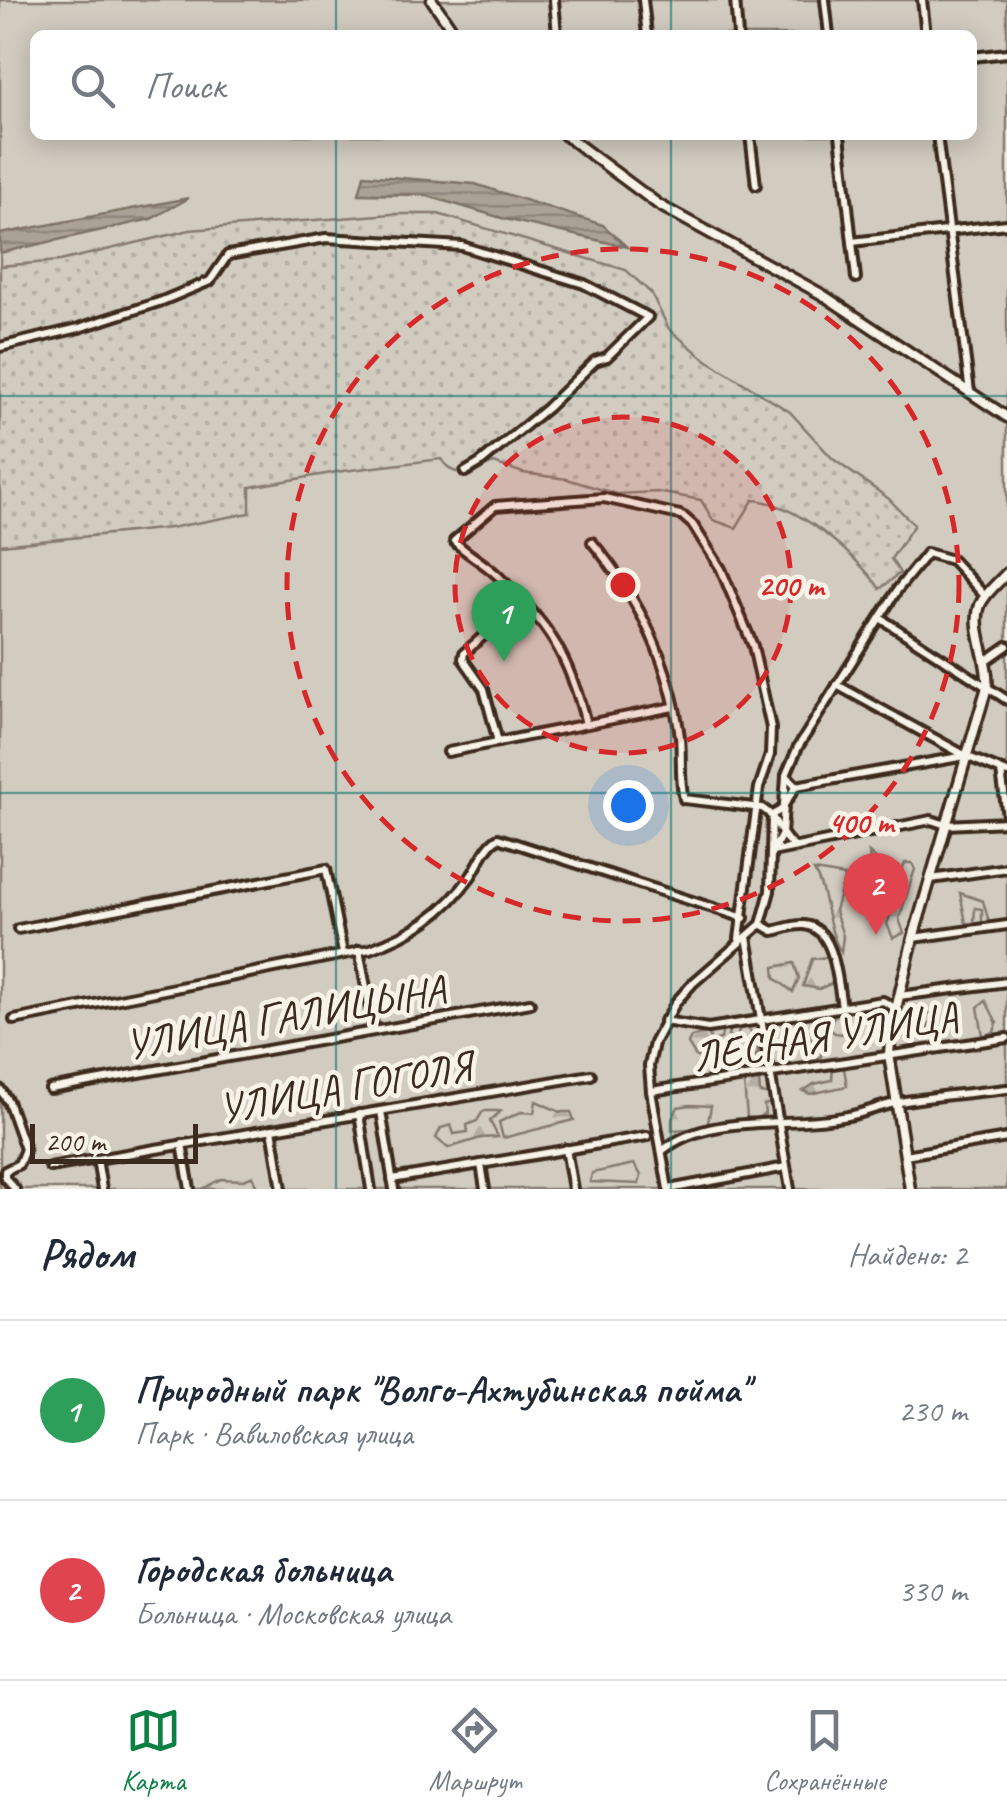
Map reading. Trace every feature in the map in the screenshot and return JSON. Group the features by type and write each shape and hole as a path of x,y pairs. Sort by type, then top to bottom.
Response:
{"street":[{"path":"432,0 453,30"},
{"path":"554,0 557,30"},
{"path":"643,0 646,30"},
{"path":"735,0 738,30"},
{"path":"825,0 828,30"},
{"path":"922,0 925,30"},
{"path":"977,56 1007,53"},
{"path":"572,140 659,205 824,295 1007,416"},
{"path":"751,140 756,185"},
{"path":"841,140 856,278"},
{"path":"938,140 970,392"},
{"path":"852,242 1007,224"},
{"path":"0,347 79,328 210,282 228,255 326,238 462,246 584,284 648,317 547,408 480,464 464,472"},
{"path":"586,724 569,666 557,642 499,578 454,541 496,506 604,498 682,516 694,525 720,568 752,646 771,728 770,755 756,808 743,938 764,1020 790,1189"},
{"path":"592,542 616,571 648,623 666,672 680,739 684,799 756,808 772,815 782,834 796,847"},
{"path":"772,852 782,834 786,775 808,729 927,553 952,560 985,596"},
{"path":"910,1189 888,1054 895,1008 986,686 987,660 978,615 985,596 1007,573"},
{"path":"498,742 484,689 463,659 464,653 522,601"},
{"path":"880,618 1007,700"},
{"path":"987,660 1007,646"},
{"path":"772,852 932,820 946,825 1007,819 1004,772 966,756 837,685"},
{"path":"448,752 673,707"},
{"path":"786,1167 668,1189 651,1091 649,1066 654,1043 693,982 761,924 768,904 772,815 785,804 796,786 966,756"},
{"path":"786,775 796,786"},
{"path":"14,1020 394,940 428,921 459,892 492,840 503,838 744,918"},
{"path":"931,879 1007,868"},
{"path":"18,930 326,870 343,953"},
{"path":"761,924 773,931 798,925 820,932 830,948 842,1006"},
{"path":"913,938 1007,925"},
{"path":"360,950 374,1030"},
{"path":"898,996 1007,982"},
{"path":"664,1022 696,1028 884,1001 895,1008"},
{"name":"УЛИЦА ГАЛИЦЫНА","path":"50,1089 530,1003"},
{"name":"ЛЕСНАЯ УЛИЦА","path":"651,1091 1007,1038"},
{"name":"УЛИЦА ГОГОЛЯ","path":"50,1166 591,1075"},
{"path":"662,1152 688,1134 777,1120 794,1123 847,1116 896,1102 1007,1089"},
{"path":"0,1090 8,1101 25,1149 18,1164 6,1171 6,1178 15,1189"},
{"path":"381,1110 394,1189"},
{"path":"359,1114 371,1189"},
{"path":"272,1129 282,1189"},
{"path":"392,1179 646,1136"},
{"path":"904,1154 1007,1138"},
{"path":"182,1144 190,1189"},
{"path":"566,1150 573,1189"},
{"path":"97,1159 102,1189"},
{"path":"481,1164 486,1189"}],"green space":[{"path":"0,0 1007,0 1007,1189 0,1189"},
{"path":"438,214 626,270 651,293 669,329 705,359 790,412 833,459 889,499 914,525 891,559 900,573 880,589 824,532 770,503 753,500 736,528 713,520 701,500 657,492 616,494 494,463 459,473 441,459 250,487 250,513 170,528 0,545 0,266 60,261 190,230"},
{"path":"869,853 878,861 878,876 897,882 905,863 912,863 915,869 899,919 904,933 893,938 887,924 895,902 881,901 877,886 861,883"},
{"path":"814,871 845,876 835,911 843,936 841,952 832,933"},
{"path":"960,893 983,901 989,922 982,923 982,909 975,908 974,923 966,923"},
{"path":"829,957 833,983 819,989 803,986 812,959"},
{"path":"794,963 799,978 793,992 775,978 774,967"},
{"path":"986,1001 997,1023 994,1032 983,1036 978,1007"},
{"path":"848,1005 847,1022 856,1025 852,1035 835,1033 828,1028 837,1011"},
{"path":"933,1013 926,1031 900,1034 899,1021 911,1024 916,1014"},
{"path":"740,1021 757,1044 754,1069 741,1072 733,1055 717,1064 715,1058 696,1057 688,1044 691,1037 708,1032 711,1041 721,1039 723,1028 730,1029 728,1036 737,1043"},
{"path":"797,1030 819,1030 823,1050 819,1061 811,1039 794,1042"},
{"path":"833,1066 844,1068 847,1086 810,1094 803,1091 832,1080"},
{"path":"759,1078 760,1093 770,1095 775,1102 764,1105 765,1114 752,1120 747,1117 744,1083"},
{"path":"536,1101 560,1112 571,1112 574,1120 503,1138 499,1122 521,1112 534,1113"},
{"path":"711,1106 707,1128 672,1130 678,1107"},
{"path":"483,1111 501,1111 490,1121 498,1137 448,1148 436,1138 441,1128 451,1125 454,1134 468,1132 467,1125 477,1121"},
{"path":"634,1164 641,1175 639,1184 590,1182 592,1173"},
{"path":"253,1176 257,1189 202,1189 221,1179 244,1180"}],"shaded area":[{"path":"364,175 475,184 603,225 627,247 505,219 424,195 359,194"},
{"path":"189,198 151,219 0,253 0,234"}],"place":[{"name":"Природный парк \"Волго-Ахтубинская пойма\"","path":"504,662"},
{"name":"Городская больница","path":"876,935"}]}
